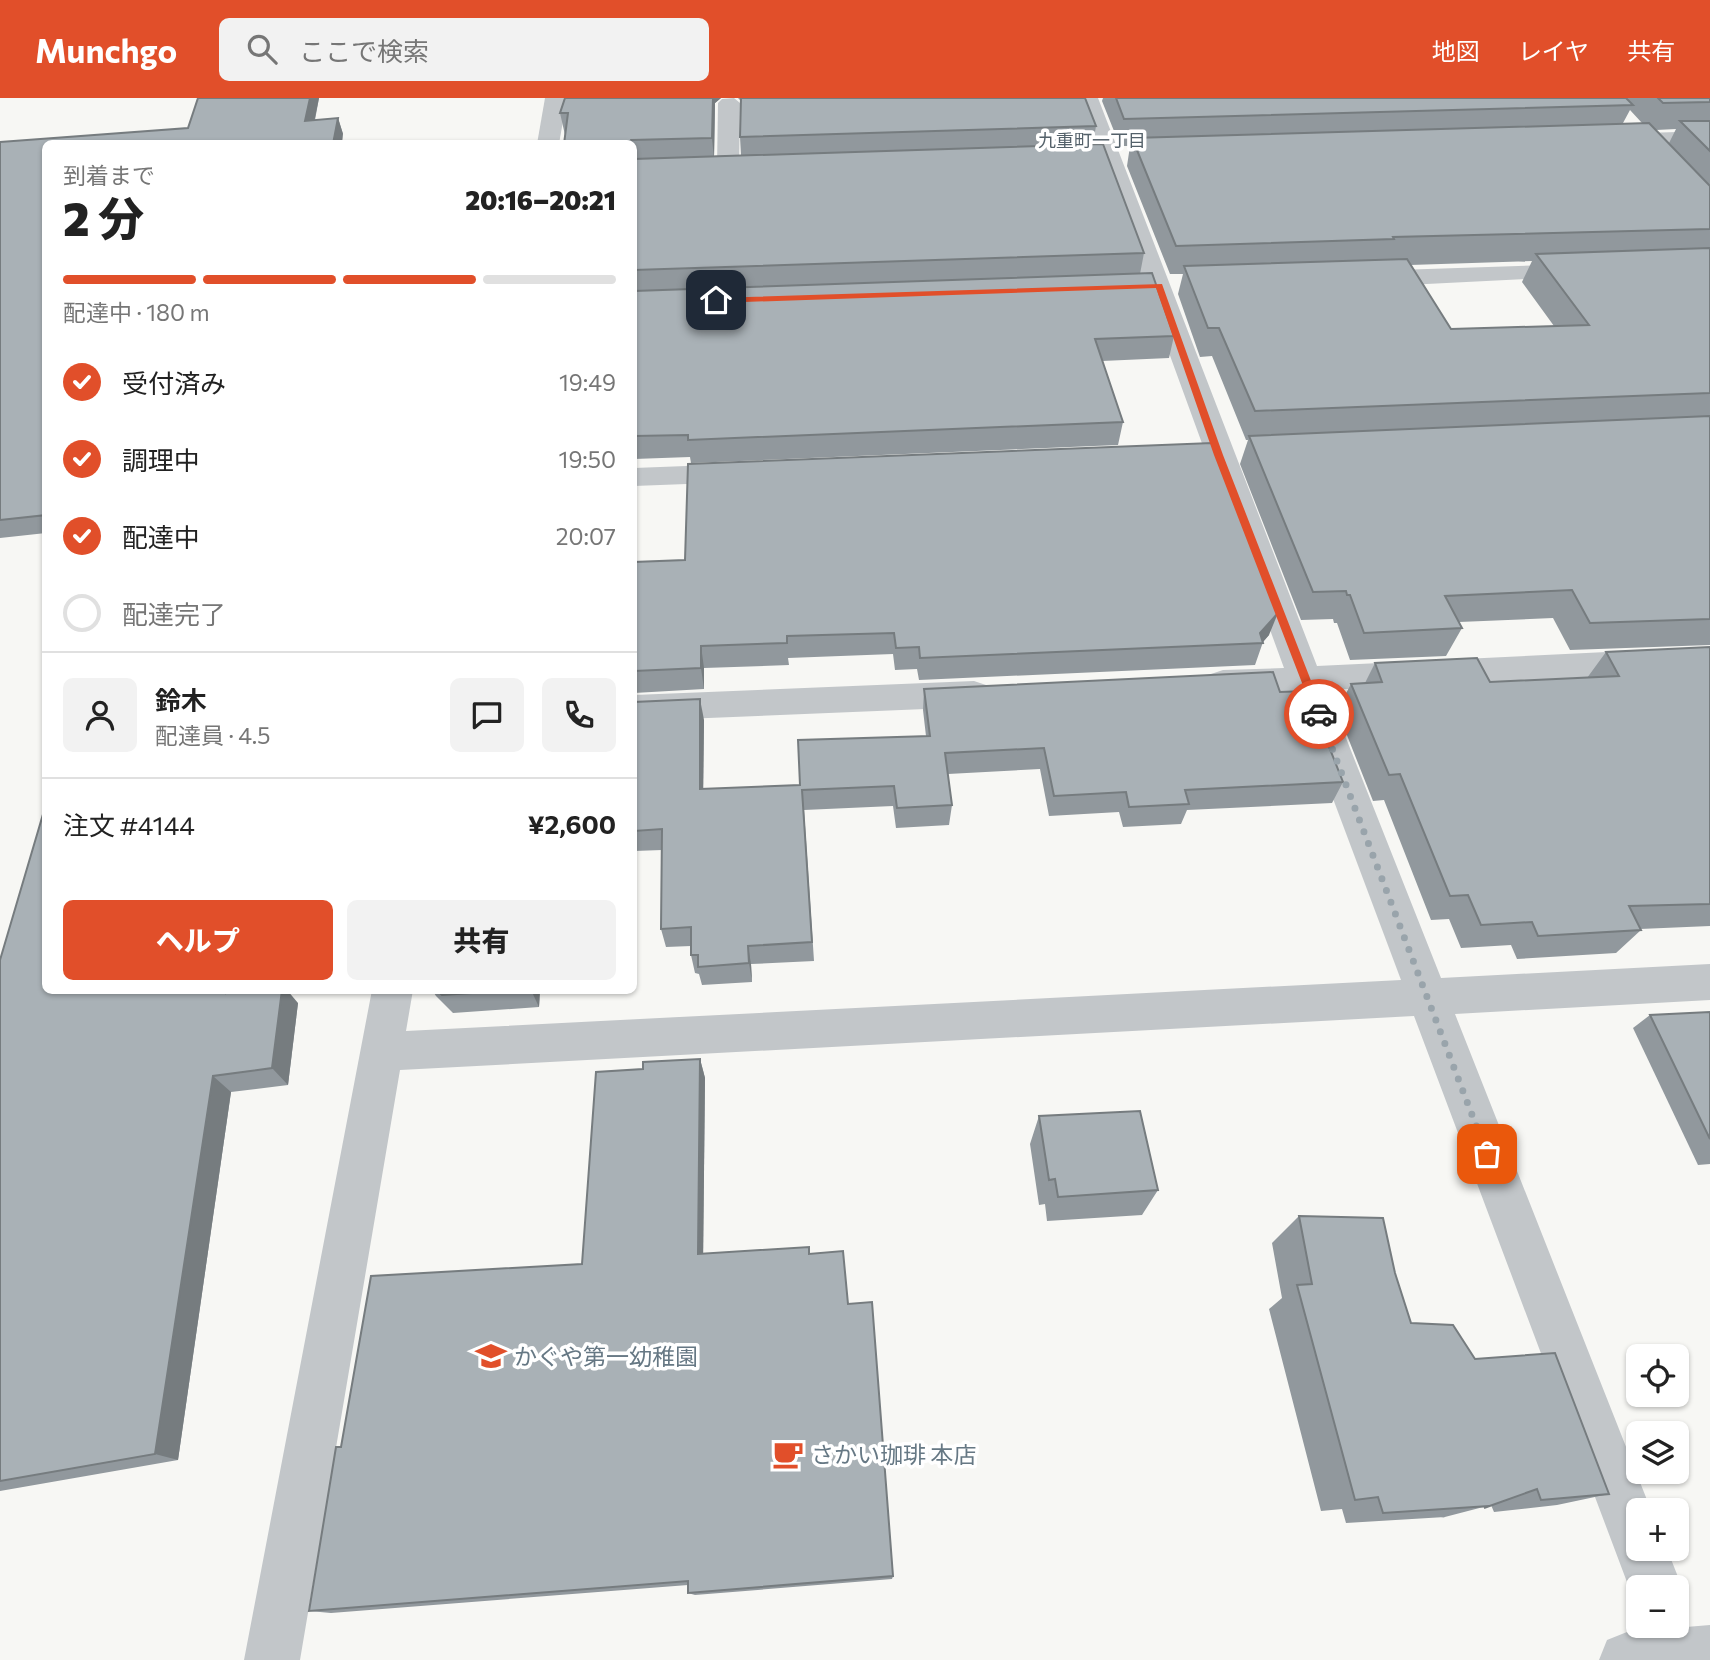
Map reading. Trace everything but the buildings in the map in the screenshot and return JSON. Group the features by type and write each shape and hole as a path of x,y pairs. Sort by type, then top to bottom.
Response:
{"street":[{"path":"549,140 556,98"},
{"path":"1087,98 1159,286 1218,455 1626,1513"},
{"path":"728,169 729,103"},
{"path":"1619,115 1659,158"},
{"path":"1588,142 1710,138"},
{"path":"701,169 755,168"},
{"path":"1338,279 1600,270"},
{"path":"637,477 773,472"},
{"path":"1196,684 1710,659"},
{"path":"637,708 1004,692"},
{"path":"381,1052 1710,982"},
{"path":"272,1660 392,994"},
{"path":"1627,1660 1686,1649"}],"way so far":[{"path":"1319,714 1487,1154"}],"place":[{"name":"かぐや第一幼稚園","path":"491,1356"},
{"name":"さかい珈琲 本店","path":"788,1454"}],"district":[{"name":"九重町一丁目","path":"1092,140"}],"route":[{"path":"716,300 1159,286 1219,455 1319,714"}]}
